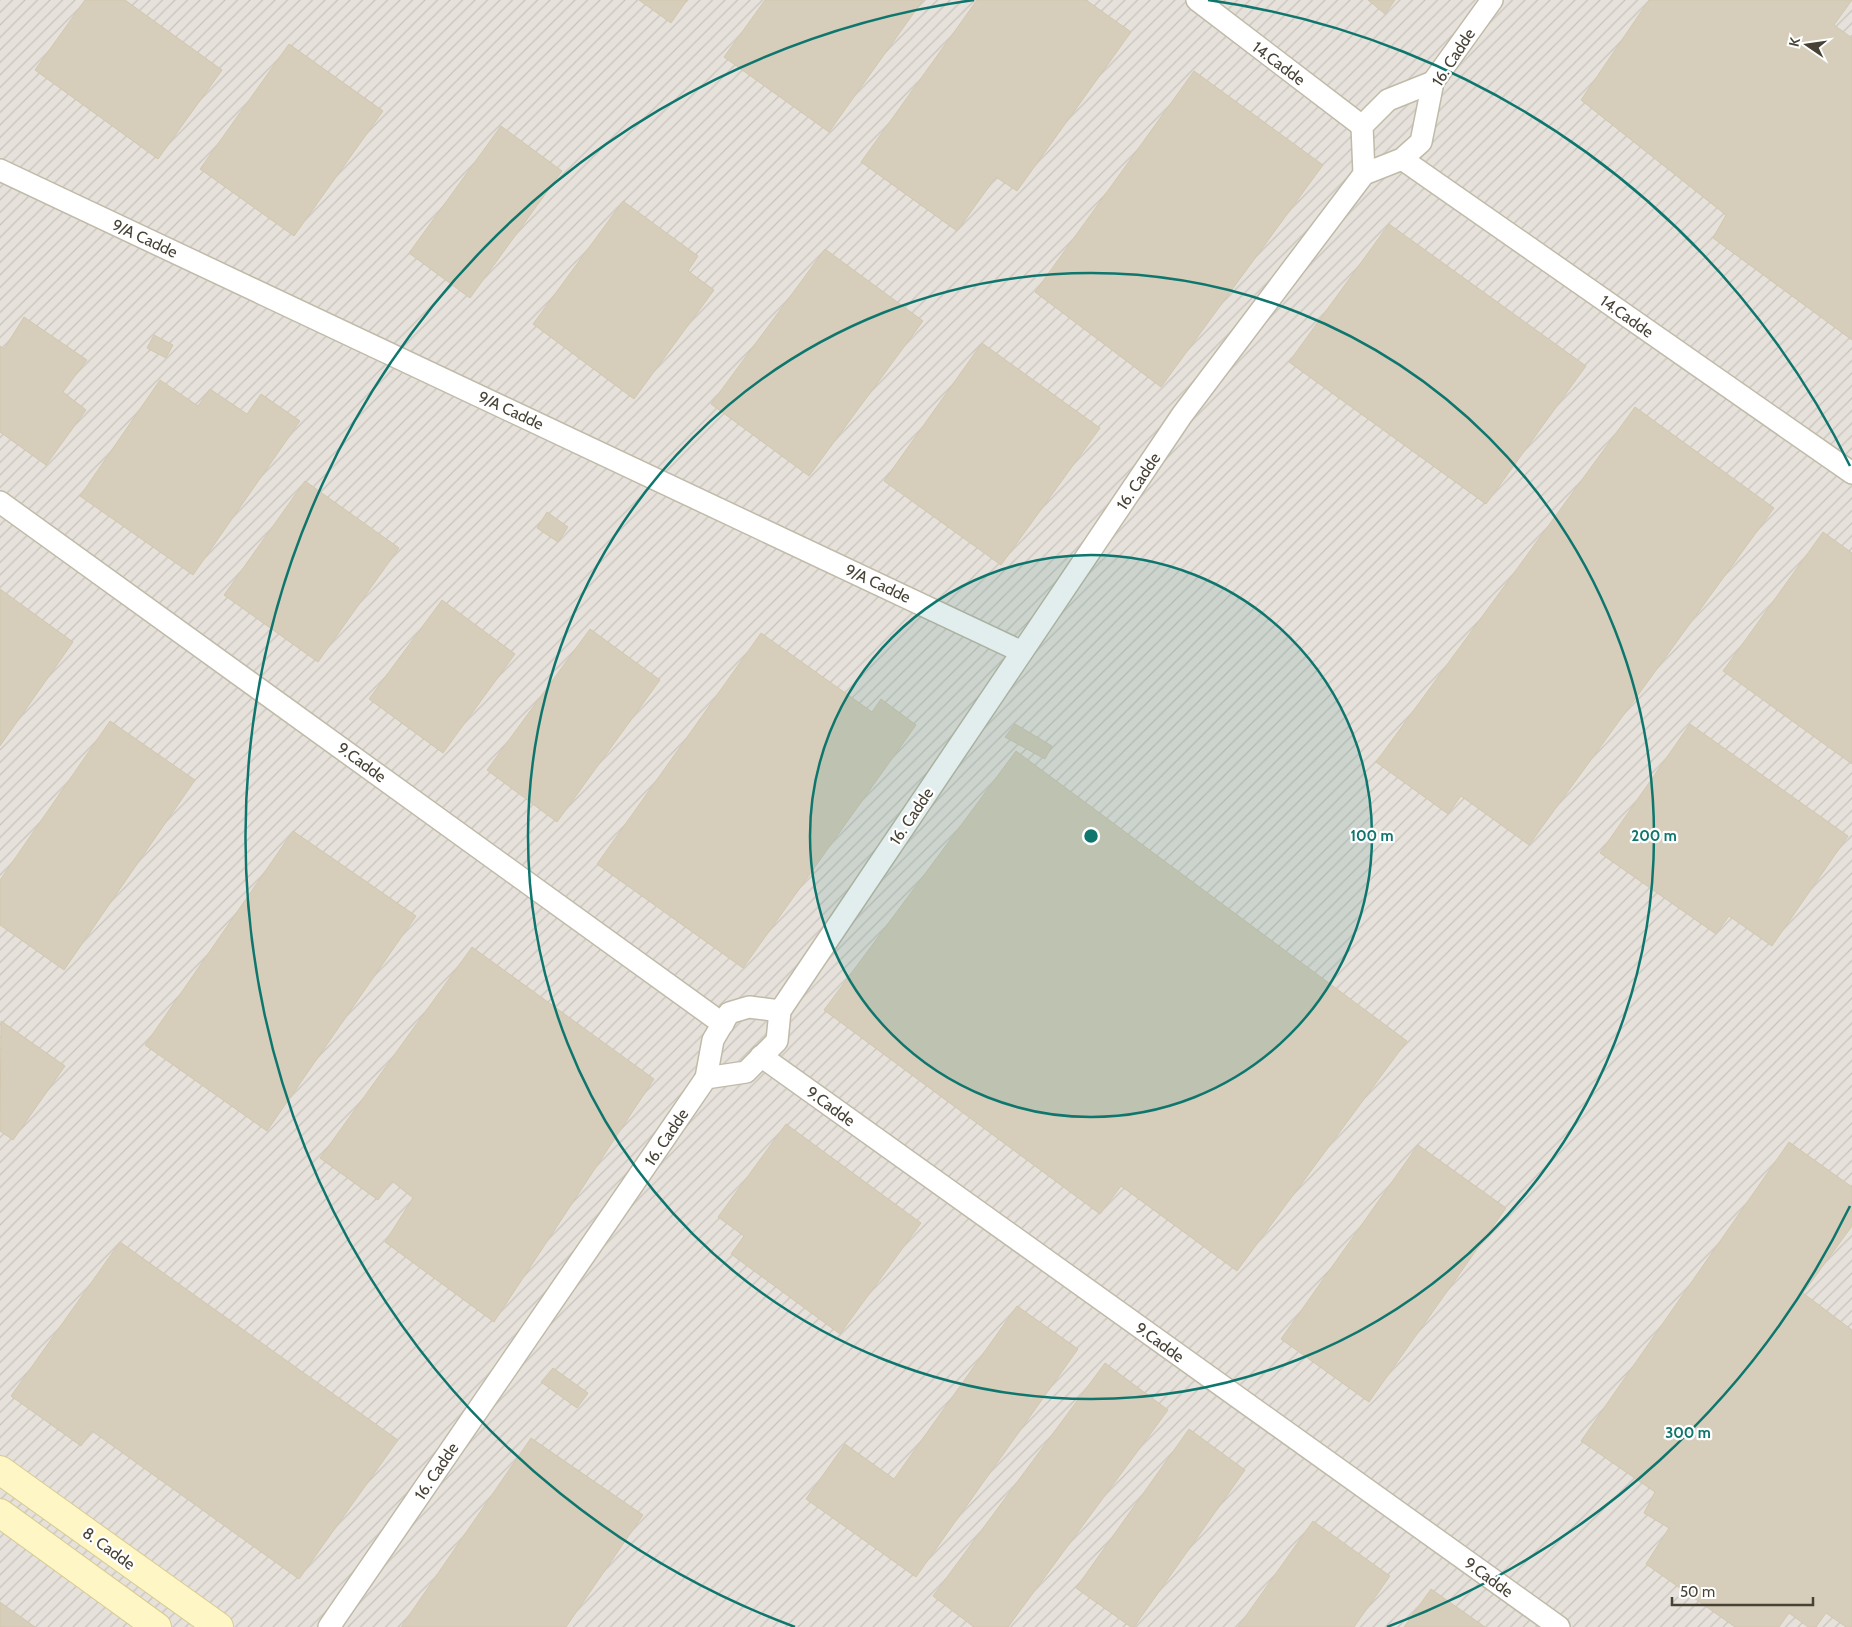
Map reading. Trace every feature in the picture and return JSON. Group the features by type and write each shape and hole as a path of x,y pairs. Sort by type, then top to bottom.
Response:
{"street":[{"name":"14.Cadde","path":"1197,0 1362,126"},
{"name":"16. Cadde","path":"329,1627 706,1078 746,1072 776,1042 780,1011 1182,415 1364,174 1402,159 1421,142 1433,82 1492,0"},
{"path":"1364,174 1362,126 1388,100 1433,82"},
{"name":"14.Cadde","path":"1402,159 1852,474"},
{"name":"9/A Cadde","path":"0,170 1022,652"},
{"name":"9.Cadde","path":"0,502 723,1024"},
{"path":"706,1078 713,1040 729,1013 749,1008 780,1011"},
{"name":"9.Cadde","path":"761,1056 1559,1627"},
{"name":"8. Cadde","path":"0,1470 219,1627"},
{"path":"0,1513 157,1627"}],"shaded area":[{"path":"0,0 1852,0 1852,1627 0,1627"}],"building":[{"path":"85,0 125,0 222,70 158,159 35,70"},
{"path":"639,0 687,0 671,23"},
{"path":"765,0 923,0 829,132 724,57"},
{"path":"977,0 1086,0 1131,32 1017,191 996,177 957,231 861,162"},
{"path":"1368,0 1395,0 1385,14"},
{"path":"1649,0 1852,0 1834,25 1852,38 1852,340 1713,238 1726,215 1581,100"},
{"path":"289,44 383,111 294,236 200,169"},
{"path":"1194,71 1323,165 1161,387 1035,292"},
{"path":"501,126 562,171 470,298 409,253"},
{"path":"623,201 698,256 688,271 714,290 634,399 533,324"},
{"path":"1389,224 1586,366 1486,504 1289,362"},
{"path":"825,249 923,321 809,476 711,404"},
{"path":"24,317 87,360 63,392 86,410 46,465 0,432 0,346 4,349"},
{"path":"154,335 173,345 166,358 147,348"},
{"path":"982,343 1100,428 1001,565 884,481"},
{"path":"160,380 198,406 210,389 247,414 261,394 300,421 193,575 80,496"},
{"path":"1635,407 1774,508 1529,845 1461,796 1448,814 1376,762"},
{"path":"305,481 399,548 318,662 224,595"},
{"path":"547,512 568,527 558,542 537,528"},
{"path":"1823,532 1852,553 1852,764 1723,671"},
{"path":"0,589 73,642 0,746"},
{"path":"442,600 515,654 443,753 369,699"},
{"path":"590,629 660,680 557,822 487,770"},
{"path":"761,633 872,712 881,699 916,725 743,968 597,864"},
{"path":"110,721 195,780 64,970 0,925 0,880"},
{"path":"1015,724 1052,746 1045,759 1005,737"},
{"path":"1690,724 1848,836 1772,946 1729,916 1716,934 1600,853"},
{"path":"1016,751 1407,1041 1237,1271 1121,1186 1100,1214 824,1010"},
{"path":"293,831 416,916 267,1131 145,1045"},
{"path":"472,947 654,1079 494,1322 385,1242 413,1198 392,1181 378,1200 320,1158"},
{"path":"1,1021 65,1066 13,1140 0,1131"},
{"path":"786,1124 921,1223 840,1334 731,1254 744,1236 718,1217"},
{"path":"1789,1142 1852,1187 1852,1226 1803,1293 1852,1330 1852,1627 1846,1627 1826,1613 1816,1627 1808,1627 1789,1613 1779,1627 1735,1627 1646,1564 1669,1528 1644,1513 1655,1492 1581,1441"},
{"path":"1418,1145 1506,1208 1369,1402 1281,1339"},
{"path":"120,1242 398,1440 299,1579 92,1431 81,1446 11,1396"},
{"path":"1017,1306 1078,1349 916,1577 806,1499 845,1444 894,1479"},
{"path":"1105,1363 1168,1410 1008,1627 974,1627 933,1596"},
{"path":"553,1368 588,1393 577,1408 541,1382"},
{"path":"1189,1429 1245,1470 1134,1627 1131,1627 1076,1588"},
{"path":"531,1438 643,1515 566,1627 401,1627"},
{"path":"1313,1521 1390,1576 1354,1627 1238,1627"},
{"path":"1431,1589 1485,1627 1404,1627"},
{"path":"0,1602 35,1627 0,1627"}]}
